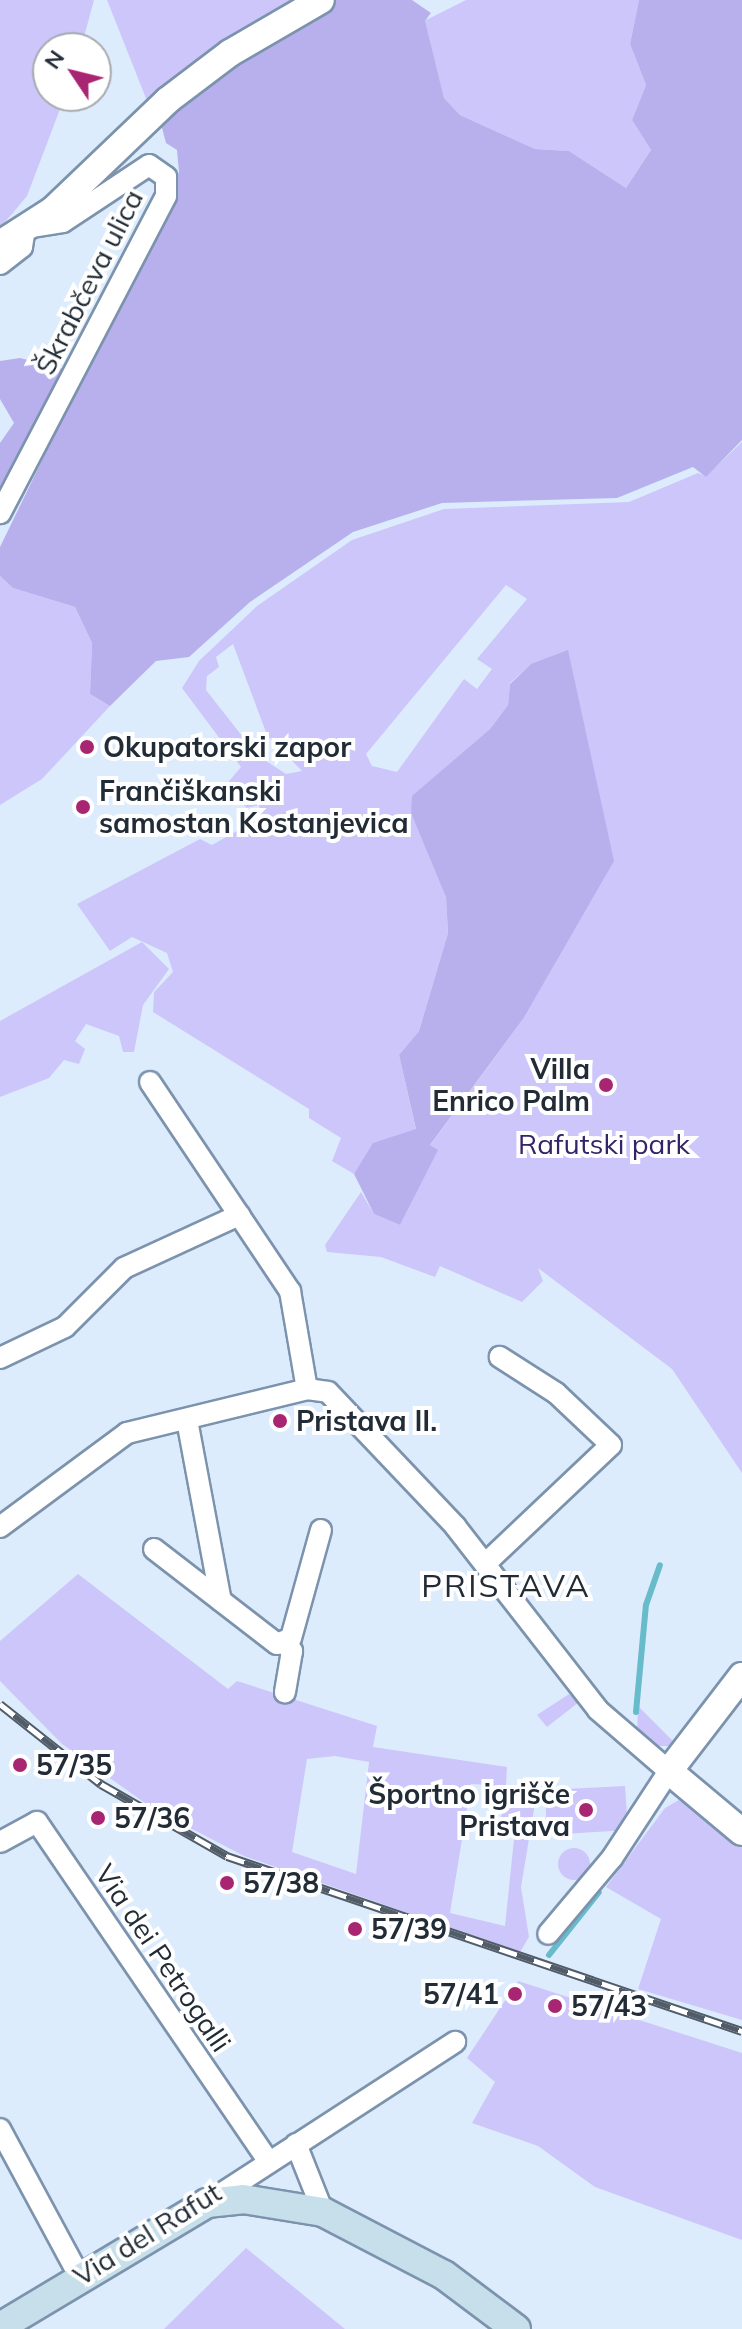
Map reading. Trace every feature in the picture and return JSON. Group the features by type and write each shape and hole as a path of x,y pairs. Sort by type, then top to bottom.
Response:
{"main road":[{"path":"207,2203 280,2201 323,2212 444,2275 516,2329"},
{"name":"Via del Rafut","path":"0,2327 79,2276 207,2203"}],"street":[{"path":"0,244 25,228 168,100 230,53 321,0"},
{"name":"Škrabčeva ulica","path":"0,513 166,196 166,177 149,165 63,222 25,228"},
{"path":"0,264 22,247 25,228"},
{"path":"150,1082 290,1291 307,1389"},
{"path":"0,1358 65,1327 124,1268 239,1215"},
{"path":"485,1564 611,1445 556,1393 500,1357"},
{"path":"0,1527 127,1433 307,1389 328,1392 374,1433 485,1564 598,1710 742,1832"},
{"path":"187,1420 221,1601"},
{"path":"283,1642 298,1620 321,1530"},
{"path":"154,1549 292,1651 285,1692"},
{"path":"548,1934 612,1858 669,1771 742,1676"},
{"name":"Via dei Petrogalli","path":"0,1842 37,1822 268,2160"},
{"name":"Via del Rafut","path":"207,2203 268,2160 455,2042"},
{"path":"0,2129 79,2276"},
{"path":"296,2144 323,2212"}],"green space":[{"path":"0,0 94,0 85,32 32,32 32,112 59,112 27,196 0,228"},
{"path":"107,0 304,0 149,106"},
{"path":"466,0 639,0 630,44 646,85 632,120 651,150 626,188 569,151 535,149 460,115 444,98 424,21"},
{"name":"Rafutski park","path":"742,442 742,1473 672,1369 538,1268 543,1281 522,1302 440,1266 435,1277 381,1257 327,1252 325,1245 361,1192 374,1214 400,1225 430,1163 423,1155 523,1019 531,664 510,683 508,705 490,729 412,797 446,897 448,933 419,1031 399,1055 416,1130 374,1143 354,1174 332,1161 341,1138 309,1118 309,1109 153,1012 154,992 173,972 167,953 132,937 110,951 77,904 200,839 212,845 262,817 259,805 247,808 224,787 241,767 182,688 199,661 257,606 352,540 444,509 629,502 698,473 706,476","holes":["506,585 527,599 477,659 492,669 477,689 464,679 397,772 372,766 366,754","233,644 267,735 302,771 286,774 257,755 206,690 207,676 219,667 216,657"]},
{"path":"0,576 13,588 75,607 92,643 90,694 110,706 42,779 0,805"},
{"path":"142,942 169,969 143,1005 134,1052 123,1052 119,1036 86,1024 75,1041 85,1049 79,1064 64,1060 49,1078 0,1097 0,1021"},
{"path":"78,1574 228,1689 237,1681 377,1726 373,1747 507,1767 506,1786 471,1784 450,1913 505,1926 516,1820 501,1817 509,1786 538,1785 521,1887 529,1937 520,1952 244,1856 152,1808 62,1744 0,1681 0,1641","holes":["335,1756 369,1762 356,1874 292,1852 307,1759"]},
{"path":"569,1694 579,1702 547,1727 537,1715"},
{"path":"638,1706 674,1742 669,1746 651,1746 637,1734"},
{"name":"Športno igrišče Pristava","path":"625,1786 628,1830 547,1835 545,1790"},
{"path":"679,1800 742,1844 742,2020 638,1989 661,1919 606,1887 665,1808"},
{"path":"574,1848 586,1852 590,1864 586,1876 574,1880 562,1876 558,1864 562,1852"},
{"path":"518,1981 742,2053 742,2240 595,2187 538,2146 472,2123 495,2082 467,2058"},
{"path":"246,2248 345,2329 164,2329"}],"shaded area":[{"path":"335,0 412,0 431,13 425,21 444,98 460,115 535,149 569,151 626,188 651,150 632,120 646,85 630,44 639,0 742,0 742,440 706,477 693,467 617,498 442,503 353,532 250,602 189,657 156,661 110,706 90,694 92,643 75,607 13,588 0,576 0,547 165,207 179,172 177,150 166,143 161,124 265,42"},
{"path":"20,358 64,369 0,491 0,443 14,423 0,399 0,361"},
{"path":"568,650 614,861 523,1019 430,1145 438,1150 400,1225 374,1214 354,1174 373,1143 416,1129 399,1055 419,1031 448,933 446,897 411,813 412,796 490,729 508,705 510,684 531,664"}],"waterway":[{"path":"636,1712 646,1605 660,1565"},
{"path":"549,1955 599,1892"}],"railway":[{"path":"0,1704 101,1784 227,1856 742,2031"}],"place":[{"name":"Okupatorski zapor","path":"87,747"},
{"name":"Frančiškanski samostan Kostanjevica","path":"83,807"},
{"name":"Villa Enrico Palm","path":"606,1085"},
{"name":"Pristava II.","path":"280,1421"},
{"name":"57/35","path":"20,1765"},
{"name":"Športno igrišče Pristava","path":"586,1810"},
{"name":"57/36","path":"98,1818"},
{"name":"57/38","path":"227,1883"},
{"name":"57/39","path":"355,1929"},
{"name":"57/41","path":"515,1994"},
{"name":"57/43","path":"555,2006"}],"district":[{"name":"PRISTAVA","path":"506,1585"}]}
